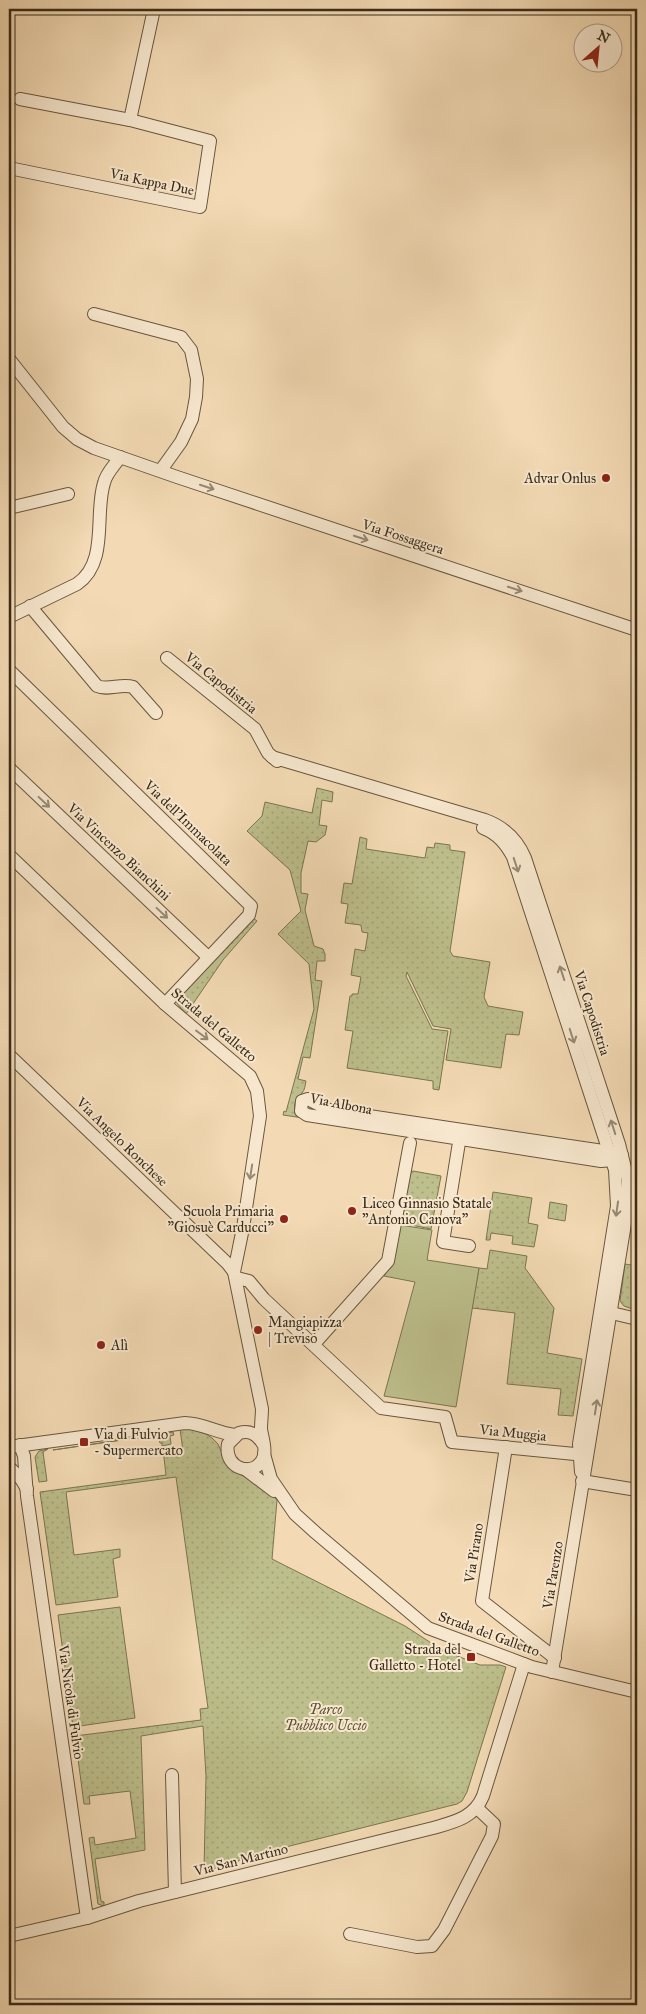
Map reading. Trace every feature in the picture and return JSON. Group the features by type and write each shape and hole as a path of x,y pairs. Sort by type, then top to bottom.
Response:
{"street":[{"path":"20,99 130,120 154,9"},
{"name":"Via Kappa Due","path":"9,168 200,207 210,141 130,120"},
{"path":"94,314 181,338 190,350 196,379 196,397 192,419 181,442 161,470"},
{"name":"Via Fossaggera","path":"9,359 69,434 84,444 161,470 177,478 637,630"},
{"path":"9,617 77,584 86,576 92,565 97,545 104,483 120,457"},
{"path":"9,508 68,494"},
{"path":"30,606 97,686 102,688 133,687 156,713"},
{"name":"Via Capodistria","path":"167,658 255,729 272,757 290,771 482,827 496,834 503,841 513,858 601,1124 628,1180 628,1205 605,1312"},
{"name":"Via dell'Immacolata","path":"9,670 249,902 251,910 249,914 165,1004"},
{"name":"Via Capodistria","path":"272,757 485,820 500,827 513,838 525,858 615,1156 617,1206 605,1312 583,1455"},
{"name":"Via Vincenzo Bianchini","path":"9,768 208,957"},
{"name":"Strada del Galletto","path":"9,855 165,1004 246,1071 254,1082 257,1090 260,1116 235,1275 260,1398 264,1449 271,1479 285,1502"},
{"name":"Via Angelo Ronchese","path":"9,1055 228,1264 235,1275"},
{"name":"Via Albona","path":"460,1135 329,1110 308,1099 302,1101 300,1107 300,1110 307,1115 588,1154 615,1156"},
{"path":"588,1154 601,1124"},
{"path":"460,1135 443,1242 469,1246"},
{"path":"235,1275 249,1282 264,1299 314,1344 388,1261 410,1143"},
{"name":"Via Albona","path":"588,1154 616,1179"},
{"path":"239,1296 253,1295 264,1299"},
{"path":"605,1312 637,1318"},
{"name":"Via Muggia","path":"314,1344 381,1408 445,1417 452,1442 583,1455"},
{"name":"Strada del Galletto","path":"239,1434 256,1418 260,1398"},
{"name":"Via Nicola di Fulvio","path":"15,1446 177,1423 196,1423 206,1428 239,1434"},
{"path":"206,1428 222,1444 228,1455 234,1465 245,1469 259,1464 264,1449 255,1434 239,1434 228,1444 228,1455"},
{"path":"16,1468 36,1443"},
{"name":"Via Nicola di Fulvio","path":"15,1446 23,1451 16,1468 27,1489 87,1918"},
{"name":"Via Pirano","path":"506,1447 482,1601 555,1658"},
{"name":"Via Parenzo","path":"552,1672 582,1482 583,1455"},
{"name":"Strada del Galletto","path":"245,1469 265,1483 306,1524 421,1623 446,1636 524,1664 637,1692"},
{"path":"582,1482 637,1490"},
{"path":"350,1934 417,1948 432,1946 444,1930 492,1836 494,1824 477,1808 486,1788 524,1664"},
{"path":"172,1775 175,1892"},
{"name":"Via San Martino","path":"9,1936 87,1918 124,1905 433,1828 464,1818 477,1808"}],"green space":[{"path":"317,788 333,792 332,802 322,800 319,825 327,826 325,835 316,842 308,841 301,873 301,893 308,894 305,910 314,946 323,949 325,954 325,961 317,961 315,980 322,981 310,1058 303,1057 298,1079 306,1081 305,1087 295,1106 296,1112 310,1119 283,1115 284,1111 286,1112 314,1009 309,964 278,934 301,911 290,870 247,831 262,816 265,802 312,813"},
{"path":"360,837 367,839 366,849 425,858 427,847 434,848 435,843 450,845 450,850 465,852 450,951 453,956 490,962 484,997 488,1006 523,1012 519,1035 506,1034 501,1068 446,1060 451,1029 433,1026 407,972 406,976 432,1029 448,1031 439,1090 433,1089 433,1081 347,1068 353,1031 345,1030 350,996 358,994 361,977 351,975 355,949 365,951 368,933 362,932 361,925 345,923 348,904 341,903 344,883 352,884"},
{"path":"252,917 257,921 223,960 186,1014 175,1001"},
{"path":"413,1171 441,1176 431,1229 401,1223 410,1173"},
{"path":"493,1192 532,1198 528,1223 538,1225 534,1247 512,1244 513,1236 491,1233 490,1240 486,1240"},
{"path":"550,1202 567,1205 565,1221 548,1218"},
{"path":"400,1225 432,1230 427,1260 479,1268 456,1407 384,1396 415,1282 384,1276 391,1265"},
{"path":"490,1250 527,1256 525,1268 554,1308 547,1353 582,1359 573,1416 558,1415 561,1389 507,1384 515,1313 472,1308 479,1268 487,1269"},
{"path":"625,1264 637,1266 635,1310 624,1306 620,1301"},
{"name":"Parco Pubblico Uccio","path":"190,1428 212,1438 218,1444 228,1467 265,1489 277,1500 272,1559 405,1626 442,1650 480,1665 500,1665 506,1667 467,1792 462,1801 457,1804 242,1858 236,1863 204,1871 206,1776 203,1726 141,1736 145,1850 95,1859 101,1901 104,1902 104,1906 98,1904 89,1838 94,1837 95,1845 136,1838 130,1791 89,1796 90,1804 84,1804 75,1736 201,1720 200,1709 208,1708 176,1477 66,1492 74,1555 120,1549 120,1557 113,1559 118,1597 56,1605 40,1492 166,1475 163,1449 171,1448 172,1452 183,1451 180,1429"},
{"path":"173,1432 174,1435 170,1436 171,1444 162,1446 158,1435 53,1450"},
{"path":"48,1449 43,1452 47,1481 39,1482 35,1457 39,1451"},
{"path":"120,1607 135,1718 73,1727 58,1615"}],"place":[{"name":"Advar Onlus","path":"606,478"},
{"name":"Liceo Ginnasio Statale \"Antonio Canova\"","path":"352,1211"},
{"name":"Scuola Primaria \"Giosuè Carducci\"","path":"284,1219"},
{"name":"Mangiapizza | Treviso","path":"258,1330"},
{"name":"Alì","path":"101,1345"},
{"name":"Via di Fulvio - Supermercato","path":"84,1442"},
{"name":"Strada del Galletto - Hotel","path":"471,1657"}]}
